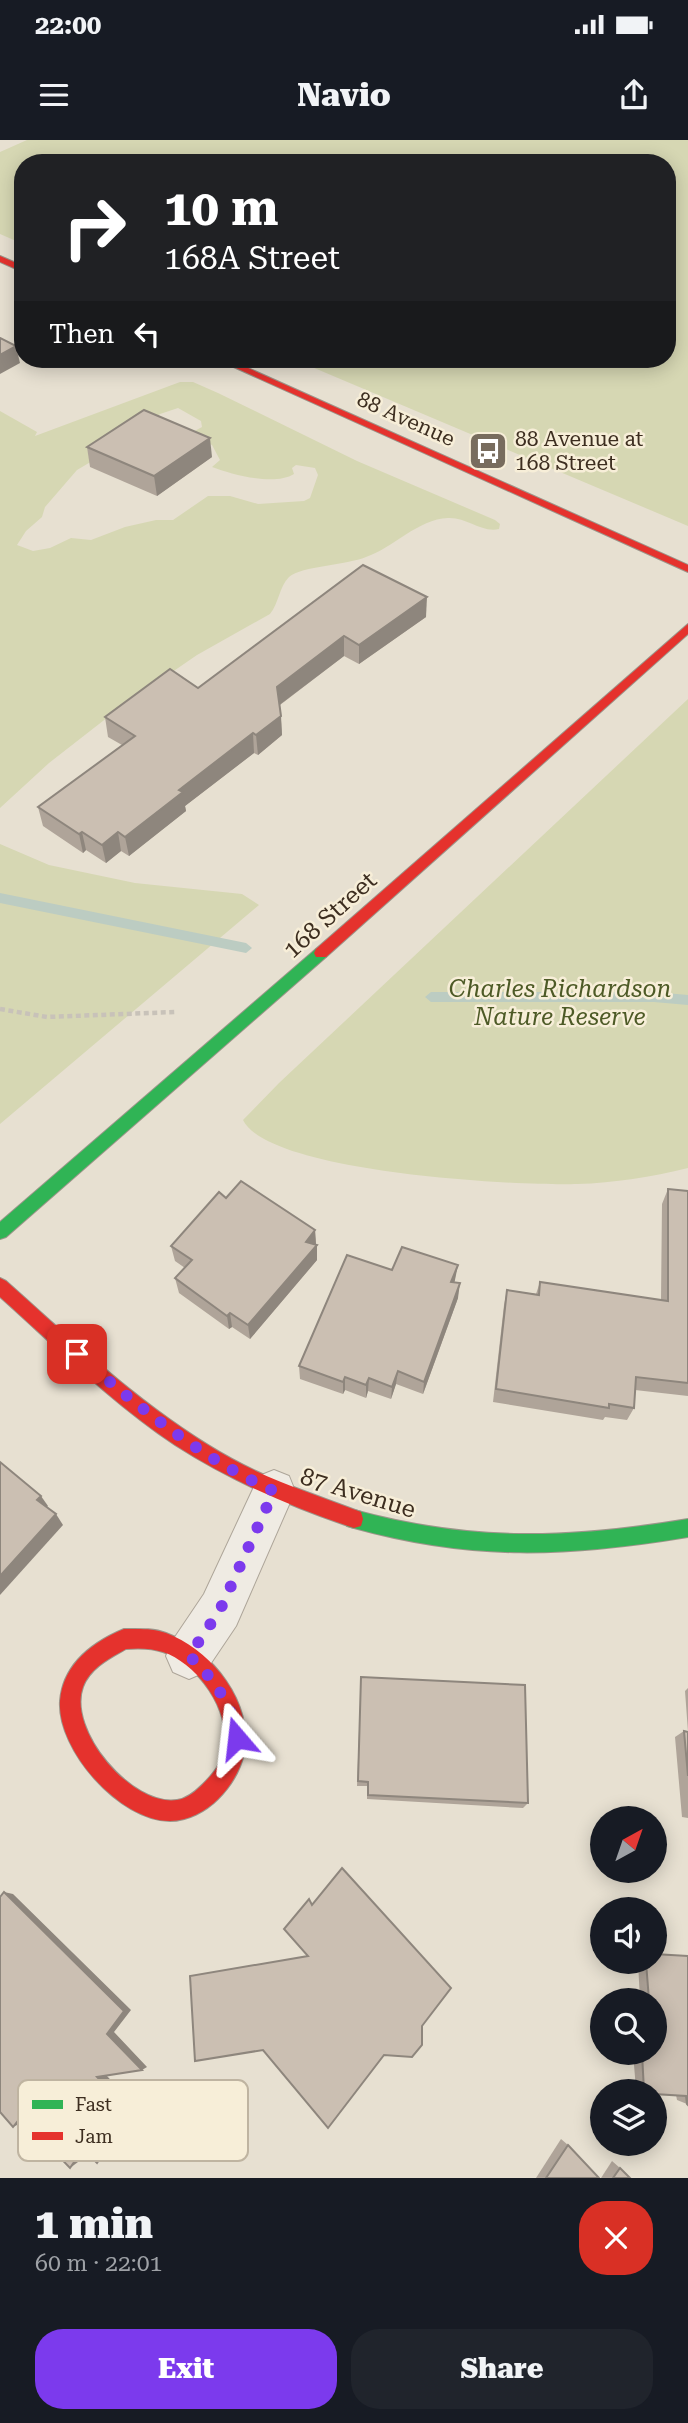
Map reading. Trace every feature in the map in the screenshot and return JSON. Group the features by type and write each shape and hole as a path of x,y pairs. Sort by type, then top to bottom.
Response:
{"main road":[{"name":"88 Avenue","path":"241,368 688,569"},
{"name":"168 Street","path":"0,1232 225,1038 688,628"},
{"name":"87 Avenue","path":"0,1286 145,1412 200,1451 274,1491 316,1508 390,1530 464,1543 501,1546 572,1545 688,1528"},
{"path":"150,1639 177,1647 189,1656 215,1686 231,1710 237,1738 233,1763 203,1801 169,1812 152,1810 135,1802 120,1789 81,1744 72,1726 72,1693 88,1661 114,1642 150,1639"}],"street":[{"path":"189,1656 220,1610 274,1491"}],"path":[{"path":"0,1009 47,1017 175,1012"}],"green space":[{"path":"27,140 688,140 688,526 314,368 676,368 676,154 14,154 14,240 0,234 0,152"},
{"path":"180,382 193,382 357,461 500,524 499,529 492,530 455,518 437,520 416,528 366,557 295,573 286,581 270,614 197,655 117,710 49,763 0,808 0,411 37,432 35,436","holes":["178,408 201,421 202,427 191,433 212,445 220,460 212,467 242,476 265,479 294,474 292,468 296,465 315,468 318,475 310,498 304,501 258,504 230,496 208,496 173,520 156,520 125,527 91,540 71,538 50,548 33,551 17,545 77,470 126,441 160,414"]},
{"name":"Charles Richardson Nature Reserve","path":"688,699 688,1168 633,1179 591,1183 547,1184 452,1179 398,1173 298,1153 262,1138 243,1120 279,1083"},
{"path":"0,844 49,865 135,883 242,894 259,905 0,1124"}],"building":[{"path":"0,338 14,345 14,347 0,355"},
{"path":"144,410 210,438 154,476 87,447"},
{"path":"363,565 427,597 359,645 344,636 277,687 281,716 256,735 253,733 179,790 183,792 125,837 118,832 102,845 82,832 79,834 38,807 135,736 105,717 170,669 198,688"},
{"path":"241,1181 315,1230 306,1242 317,1245 248,1325 230,1313 227,1316 175,1278 192,1260 171,1246 219,1192 226,1198"},
{"path":"668,1189 688,1191 688,1383 636,1377 634,1408 609,1404 609,1408 496,1389 507,1290 539,1295 540,1282 668,1301"},
{"path":"402,1247 458,1265 451,1282 460,1283 424,1382 398,1371 392,1387 369,1378 366,1385 345,1377 343,1382 299,1366 347,1255 392,1270"},
{"path":"0,1462 41,1496 37,1500 56,1514 0,1576"},
{"path":"361,1677 525,1685 528,1803 368,1795 368,1782 358,1781"},
{"path":"684,1731 688,1732 688,1776"},
{"path":"342,1868 451,1988 422,2026 422,2045 412,2057 384,2055 328,2128 263,2050 195,2061 190,1976 308,1956 284,1929 309,1899 312,1905"},
{"path":"4,1892 124,2011 107,2034 142,2070 97,2077 100,2080 18,2080 18,2121 13,2127 0,2112 0,1897"},
{"path":"667,1955 688,1956 688,2105 686,2096 667,2095 667,2079 643,2079 643,2065 667,2065 667,1988 648,1988 647,1974 667,1974"},
{"path":"568,2145 599,2178 546,2178"},
{"path":"63,2161 75,2161 70,2168"},
{"path":"620,2168 630,2178 613,2178"}],"waterway":[{"path":"0,898 246,948"},
{"path":"431,997 654,997 688,1000"}],"traffic: fast":[{"path":"0,1232 321,953"},
{"path":"354,1519 437,1539 520,1545 603,1541 688,1528"}],"traffic: jam":[{"path":"0,259 14,265"},
{"path":"241,368 688,569"},
{"path":"321,953 688,628"},
{"path":"0,1286 137,1407 181,1438 252,1479 302,1501 354,1519"},
{"path":"124,1639 160,1641 185,1653 211,1677 229,1708 236,1741 229,1767 206,1796 183,1809 155,1809 122,1790 92,1759 72,1720 70,1701 74,1684 84,1667 100,1652 124,1639"}],"place":[{"name":"88 Avenue at 168 Street","path":"488,451"}],"route":[{"path":"77,1354 181,1439 239,1474 274,1491 220,1610 189,1656 215,1686 231,1710 237,1738"}]}
